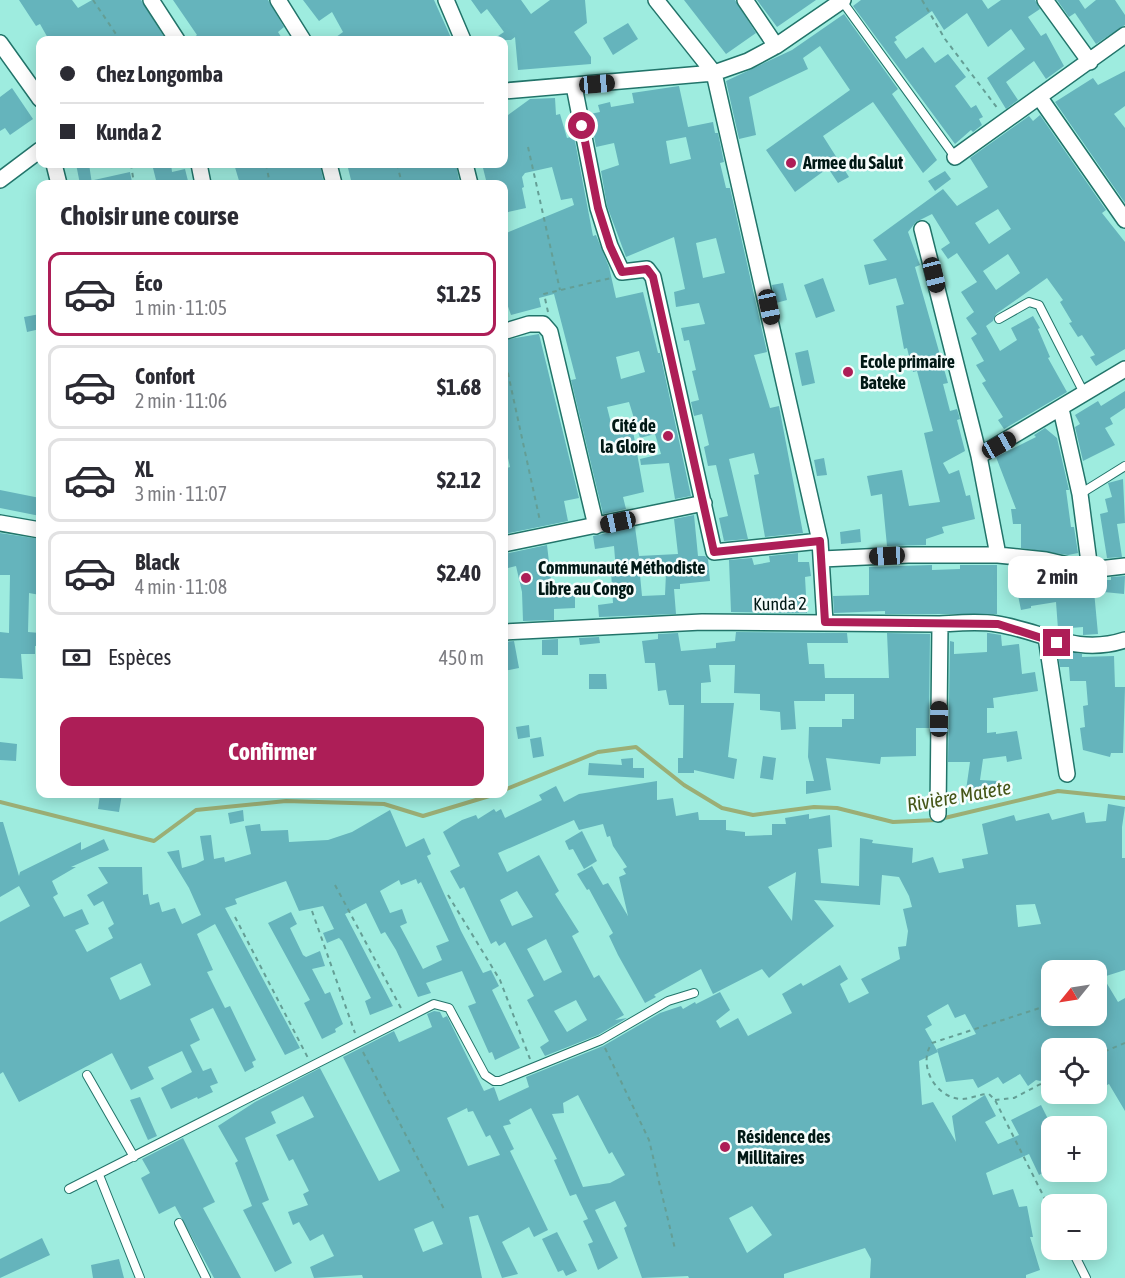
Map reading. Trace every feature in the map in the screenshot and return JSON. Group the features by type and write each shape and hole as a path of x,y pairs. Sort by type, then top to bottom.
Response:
{"street":[{"path":"151,0 174,36"},
{"path":"278,0 300,36"},
{"path":"446,0 461,36"},
{"path":"656,0 714,73 820,541 825,622"},
{"path":"745,0 776,46"},
{"path":"508,91 714,73 748,61 776,46 842,0"},
{"path":"1045,0 1090,62"},
{"path":"955,157 1125,35"},
{"path":"0,43 36,93"},
{"path":"574,86 598,208 610,246 622,272 647,269 653,277 714,552 820,541"},
{"path":"1040,98 1125,220"},
{"path":"1,179 36,153"},
{"path":"922,229 979,456 998,555"},
{"path":"508,328 543,324 550,332 596,526"},
{"path":"979,456 1085,395 1125,369"},
{"path":"1061,409 1080,494 1090,570"},
{"path":"508,543 704,503"},
{"path":"0,522 36,529"},
{"path":"822,559 908,555 998,555 1046,560 1090,570 1125,566"},
{"name":"Kunda 2","path":"508,632 702,622 940,624 966,622 998,624 1046,637 1057,643 1114,644 1125,640"},
{"path":"938,814 940,624"},
{"path":"1046,637 1067,774"}],"lane":[{"path":"842,0 955,157"},
{"path":"999,319 1029,302 1040,305 1085,395"},
{"path":"1080,494 1125,466"},
{"path":"69,1189 434,1004 448,1008 485,1075 494,1081 508,1078 602,1040 668,1001 694,993"},
{"path":"87,1075 134,1157"},
{"path":"99,1175 140,1278"},
{"path":"179,1223 206,1278"},
{"path":"1077,1260 1086,1278"}],"path":[{"path":"93,0 117,36"},
{"path":"922,0 945,39 1006,121"},
{"path":"528,147 560,290"},
{"path":"545,326 548,316 544,294 620,276 622,272"},
{"path":"508,374 543,536"},
{"path":"335,885 406,1018"},
{"path":"448,895 500,980 533,1067"},
{"path":"312,911 358,1043 446,1211"},
{"path":"234,917 312,1066"},
{"path":"1041,1008 932,1043 927,1050 928,1072 937,1088 961,1099 989,1094 995,1100 1043,1194"},
{"path":"602,1040 649,1140 675,1249"},
{"path":"1107,1050 1125,1043"},
{"path":"995,1100 1014,1098 1041,1084"}],"building":[{"path":"19,0 72,0 78,8 92,0 141,0 164,36 47,36 40,24 36,26"},
{"path":"173,0 268,0 284,27 278,32 280,36 197,35"},
{"path":"303,0 434,0 450,36 338,36 343,32 332,12 319,21"},
{"path":"471,0 521,0 531,14 550,0 585,0 587,23 574,32 591,57 591,64 518,70 515,37 508,40 508,36 498,36 504,32 487,9 481,14"},
{"path":"684,0 735,0 756,33 726,54"},
{"path":"757,0 816,0 777,27"},
{"path":"861,0 982,0 988,9 1001,0 1035,0 1040,9 1028,17 1041,36 1046,33 1064,66 1046,79 1034,61 1006,82 1018,100 1006,109 987,78 1025,49 1011,29 988,47 967,13 944,30 932,11 895,37 897,40 894,42 906,59 923,47 935,63 948,54 966,77 955,86 971,108 976,105 983,117 979,119 982,125 973,132 971,130 955,144 853,6"},
{"path":"1057,0 1079,0 1085,9 1096,0 1115,0 1125,15 1125,25 1096,44 1075,13 1069,17"},
{"path":"844,14 898,89 892,94 937,160 923,173 873,102 823,136 849,177 838,183 828,168 795,192 766,150 850,90 820,46 803,58 808,69 749,97 756,135 739,139 726,81 792,50"},
{"path":"628,23 638,39 613,55 603,38"},
{"path":"1125,71 1125,106 1114,114 1125,128 1125,203 1055,102 1093,78 1098,85"},
{"path":"679,86 688,127 713,122 715,133 718,133 724,162 720,163 726,188 730,188 767,352 754,355 770,408 779,406 803,533 765,537 754,475 759,474 754,453 729,459 748,539 724,541 719,518 728,516 716,465 708,466 704,447 709,445 702,414 694,416 691,402 699,400 692,371 696,370 689,340 684,341 681,328 705,324 699,303 676,307 674,292 685,289 674,237 626,257 607,206 601,171 619,165 614,143 596,147 590,114 600,112 598,105 610,102 611,107 634,103 632,93","holes":["686,137 691,159 670,164 666,141","716,238 725,273 703,278 696,243"]},
{"path":"12,88 33,119 10,135 5,128 0,131 0,97"},
{"path":"555,98 556,115 560,114 567,138 574,136 593,236 596,235 609,267 616,298 643,292 658,353 660,353 691,496 675,499 669,463 641,465 640,459 661,454 655,434 640,438 629,402 607,407 614,435 633,431 644,492 623,497 626,509 603,514 571,380 576,379 554,294 539,298 541,307 511,315 508,306 508,232 574,205 572,198 561,200 552,167 525,173 522,177 524,187 522,188 526,208 508,212 508,180 486,180 483,168 508,168 508,115 530,99","holes":["639,351 645,372 621,379 616,357"]},
{"path":"1040,115 1106,210 1102,213 1125,242 1125,349 1096,366 1090,357 1095,355 1082,335 1078,337 1069,323 1072,322 1060,302 1063,300 1047,278 996,314 993,321 986,326 1000,351 1017,340 1011,328 1033,316 1040,328 1038,329 1050,357 1048,358 1067,392 1004,429 998,420 1003,417 982,383 986,381 976,365 984,361 971,338 977,334 966,318 974,312 961,292 977,282 957,253 948,259 941,249 950,243 932,214 916,222 908,232 920,265 915,267 948,383 943,384 950,411 957,409 960,419 957,420 965,451 943,463 949,474 959,470 966,496 970,495 975,519 942,527 944,533 926,539 926,545 887,546 882,494 871,496 867,476 902,470 909,506 940,502 924,433 933,431 917,371 913,372 907,348 904,349 896,306 904,304 896,278 869,285 864,265 887,260 873,240 943,189 957,206 988,187 970,158 1029,116 1033,121","holes":["998,209 1011,229 989,244 975,223","1008,254 1020,273 996,290 983,271"]},
{"path":"77,168 90,168 91,180 79,180"},
{"path":"153,168 172,168 172,172 185,169 188,180 156,180"},
{"path":"235,168 321,168 323,180 239,180"},
{"path":"348,168 457,168 459,180 422,180 351,180"},
{"path":"945,171 951,179 935,191 928,181"},
{"path":"130,172 132,180 94,180"},
{"path":"823,278 835,311 816,318 804,285"},
{"path":"783,283 787,300 776,303 772,285"},
{"path":"36,315 36,330 27,332 24,317"},
{"path":"539,334 579,498 564,501 568,521 508,533 508,468 510,467 508,458 508,339"},
{"path":"808,350 815,383 802,386 795,353"},
{"path":"1125,391 1125,408 1110,418 1113,424 1105,428 1115,445 1083,461 1075,427 1080,424 1075,415 1098,401 1101,406"},
{"path":"1045,428 1057,438 1069,490 1066,490 1071,527 1074,527 1078,553 1068,555 1021,548 1021,524 1013,524 1011,509 1016,509 996,457 1036,437 1034,435"},
{"path":"824,458 827,475 817,476 814,460"},
{"path":"1123,479 1125,523 1117,524 1122,557 1107,558 1100,514 1108,512 1105,499 1112,497 1108,483"},
{"path":"0,490 36,497 36,515 0,508"},
{"path":"694,515 698,556 705,556 708,559 710,581 680,584 680,589 674,589 676,614 599,617 598,605 613,603 611,571 616,571 614,546 595,549 593,536 635,527 639,556 678,554 674,519","holes":["666,573 665,595 642,596 640,575"]},
{"path":"860,529 861,542 841,544 840,532"},
{"path":"0,533 36,538 36,594 29,593 28,632 36,633 36,646 35,654 21,654 23,679 0,678 0,632 9,633 10,575 0,575"},
{"path":"547,545 552,588 575,588 575,608 554,609 554,620 523,621 522,592 516,566 508,568 508,553"},
{"path":"798,553 798,562 809,562 811,576 805,577 807,613 731,612 729,560 752,558 754,565 770,562 769,556"},
{"path":"932,565 932,570 960,569 960,565 997,565 997,614 885,614 885,611 834,613 833,596 869,595 869,567"},
{"path":"1012,566 1069,575 1069,580 1111,580 1111,577 1125,576 1124,594 1094,591 1098,634 1083,635 1083,627 1058,629 1056,602 1021,610"},
{"path":"736,632 847,633 848,643 807,643 809,664 824,664 825,678 889,678 887,633 930,634 929,728 916,728 916,756 881,757 880,764 826,758 831,790 806,794 806,781 814,781 808,757 809,727 842,727 842,719 854,719 854,694 825,694 825,701 794,701 796,729 781,730 780,712 760,710 760,694 734,693 735,665 709,665 711,682 701,683 701,703 734,703 728,757 737,759 734,779 694,770 694,773 678,773 678,758 683,758 684,705 669,705 666,690 658,691 655,663 645,663 642,641 658,639 658,634 678,633 681,651 716,648 716,643 735,641"},
{"path":"976,632 989,633 1001,635 1002,646 1019,644 1022,674 1035,672 1038,691 993,698 994,708 987,708 987,733 1017,731 1022,759 1007,762 1006,756 983,759 980,780 997,781 996,793 966,790 970,762 948,762 950,641 954,642 954,654 987,652 987,633"},
{"path":"599,637 600,643 580,645 579,638"},
{"path":"558,639 558,655 542,655 542,640"},
{"path":"514,641 519,668 508,670 508,642"},
{"path":"1068,652 1082,654 1082,657 1114,656 1115,687 1125,687 1123,753 1111,753 1110,757 1083,750 1080,728 1085,727 1083,706 1088,705 1086,681 1070,681 1069,667 1060,667 1058,654"},
{"path":"589,674 606,674 607,689 589,689"},
{"path":"529,725 530,737 518,739 516,727"},
{"path":"541,737 544,756 533,758 530,739"},
{"path":"0,742 17,744 16,761 0,760"},
{"path":"763,756 776,758 773,780 760,778"},
{"path":"633,758 633,768 644,768 644,778 588,775 589,763 622,765 621,759"},
{"path":"657,781 657,800 673,798 676,816 698,812 699,820 726,820 726,830 745,832 745,836 772,835 772,824 786,824 785,818 809,814 809,819 830,815 832,847 818,849 821,883 859,886 860,838 873,840 872,843 913,848 912,863 933,857 939,873 964,868 962,859 988,854 982,824 1014,815 1016,821 1049,813 1052,820 1084,812 1086,823 1106,821 1108,804 1125,807 1122,827 1122,858 1125,858 1125,970 1107,976 1107,960 1041,960 1041,1026 1107,1026 1107,984 1118,1002 1125,998 1125,1111 1109,1084 1107,1085 1107,1038 1041,1038 1041,1080 1036,1080 1028,1086 1020,1074 1003,1084 998,1077 978,1088 973,1079 946,1082 938,1052 919,1061 922,1105 933,1102 956,1142 952,1116 985,1095 996,1116 985,1122 998,1144 1019,1135 1011,1120 1041,1105 1046,1116 1041,1116 1041,1174 1039,1175 1029,1154 986,1173 993,1195 1013,1189 1019,1207 1027,1206 1033,1237 1030,1237 1040,1270 1026,1275 1026,1278 870,1278 871,1259 865,1248 784,1274 784,1278 689,1278 688,1276 642,1278 624,1228 627,1226 615,1201 595,1210 618,1258 598,1270 588,1244 593,1242 583,1221 588,1219 576,1194 570,1196 554,1160 557,1159 531,1108 509,1120 511,1124 503,1126 514,1149 510,1151 548,1230 534,1237 529,1227 502,1242 518,1274 502,1278 478,1215 469,1217 482,1278 363,1278 362,1275 314,1278 310,1267 334,1256 323,1234 310,1241 299,1222 293,1225 288,1212 308,1205 303,1194 309,1191 293,1159 289,1161 276,1135 314,1117 303,1096 271,1112 276,1123 245,1138 269,1200 262,1203 292,1263 275,1272 243,1210 252,1206 235,1163 238,1161 218,1126 255,1102 320,1068 379,1181 400,1171 343,1057 394,1031 399,1042 432,1027 427,1014 434,1011 440,1012 443,1018 447,1016 484,1091 494,1087 499,1101 529,1087 526,1077 603,1046 660,1013 681,1006 683,1009 720,992 730,1010 716,1021 720,1028 738,1018 748,1036 792,1013 782,994 801,983 803,986 840,965 848,979 840,984 849,1003 869,993 861,979 900,959 898,947 906,946 908,931 903,909 912,907 909,896 899,877 882,875 880,905 814,900 834,926 769,978 762,969 713,994 701,969 654,995 656,997 645,1003 609,936 613,933 589,889 587,890 577,874 592,866 603,885 608,883 628,916 619,877 626,874 623,869 627,867 613,846 610,836 607,837 603,824 579,830 574,820 498,853 507,872 539,855 559,891 555,894 579,932 572,936 594,978 599,975 624,1015 615,1020 627,1018 598,1035 545,1056 540,1047 549,1041 527,1000 534,996 505,942 499,946 496,941 491,944 464,887 460,889 450,871 460,866 443,832 462,820 476,815 478,819 494,809 496,812 501,809 505,818 542,800 539,795 556,786 564,802 579,794","holes":["796,872 792,921 768,887","517,891 533,917 512,926 500,900","1035,904 1041,924 1018,927 1016,905","546,939 562,972 544,981 527,949","576,1000 587,1020 567,1032 554,1011","948,1004 955,1018 965,1014 976,1034 937,1049 938,1051 925,1029 932,1025 927,1016","578,1095 609,1154 612,1152 625,1175 610,1183 583,1187 552,1114 564,1113 563,1103","467,1108 468,1112 473,1111 486,1137 490,1135 500,1155 468,1166 447,1118","752,1206 772,1235 747,1253 729,1218","433,1221 443,1244 423,1252 414,1229"]},
{"path":"99,798 121,798 119,812 98,809"},
{"path":"243,810 244,821 230,824 228,813"},
{"path":"390,810 406,847 424,838 431,854 427,856 461,931 483,973 491,970 499,986 492,990 520,1048 495,1060 492,1052 489,1053 468,1006 476,1003 462,971 426,983 431,993 418,997 396,950 385,932 381,934 366,903 345,914 393,1006 370,1015 365,1001 371,998 342,941 339,938 327,943 323,933 334,929 323,906 299,911 286,881 235,899 237,904 225,908 300,1048 285,1055 215,924 197,934 213,970 207,972 225,1008 230,1006 256,1060 252,1062 254,1067 245,1072 213,1008 190,1019 200,1040 190,1045 203,1071 211,1068 218,1083 210,1086 213,1092 171,1109 161,1088 192,1072 182,1051 148,1067 154,1079 131,1090 112,1053 19,1102 3,1072 0,1074 0,922 30,906 19,886 0,897 0,822 3,822 19,876 20,872 81,842 81,850 104,839 109,850 71,867 76,867 52,881 58,894 53,897 64,917 82,909 89,924 75,930 87,952 113,938 108,928 114,924 103,901 94,906 87,895 108,883 98,867 142,867 143,895 148,894 150,905 159,902 162,912 175,908 182,924 201,915 189,888 167,852 179,850 182,868 196,864 204,860 200,836 211,835 214,859 224,857 225,862 251,854 245,826 260,824 261,831 288,830 289,842 328,840 352,832","holes":["416,879 418,884 421,882 449,941 436,946 442,960 423,969 400,926 407,923 402,909 390,913 380,891 399,880 401,885","141,963 151,985 120,1000 110,978"]},
{"path":"582,831 597,861 584,869 573,849 569,850 565,841"},
{"path":"291,912 297,924 290,928 303,955 306,957 320,951 325,966 312,969 325,994 330,992 343,1024 335,1029 336,1032 322,1039 304,1003 310,1000 268,923"},
{"path":"140,1097 157,1136 148,1140 130,1100"},
{"path":"183,1138 215,1202 203,1208 241,1278 214,1278 175,1206 159,1214 141,1178 150,1173 142,1159"},
{"path":"557,1232 577,1271 566,1276 563,1270 558,1272 542,1239"},
{"path":"42,1238 50,1255 0,1278 0,1259"},
{"path":"119,1259 124,1278 93,1278 91,1265"}],"waterway":[{"name":"Rivière Matete","path":"508,788 598,752 636,747 684,785 722,808 753,815 814,807 837,808 893,822 936,820 1058,791 1125,798"},
{"name":"Rivière Matete","path":"0,802 154,841 196,810 286,801 384,804 423,816 483,798"}],"place":[{"name":"Armee du Salut","path":"791,163"},
{"name":"Ecole primaire Bateke","path":"848,372"},
{"name":"Cité de la Gloire","path":"668,436"},
{"name":"Communauté Méthodiste Libre au Congo","path":"526,578"},
{"name":"Résidence des Millitaires","path":"725,1147"}],"route":[{"path":"582,126 598,208 610,246 622,272 647,269 653,277 714,552 820,541 825,622 998,624 1046,637 1057,643"}]}
